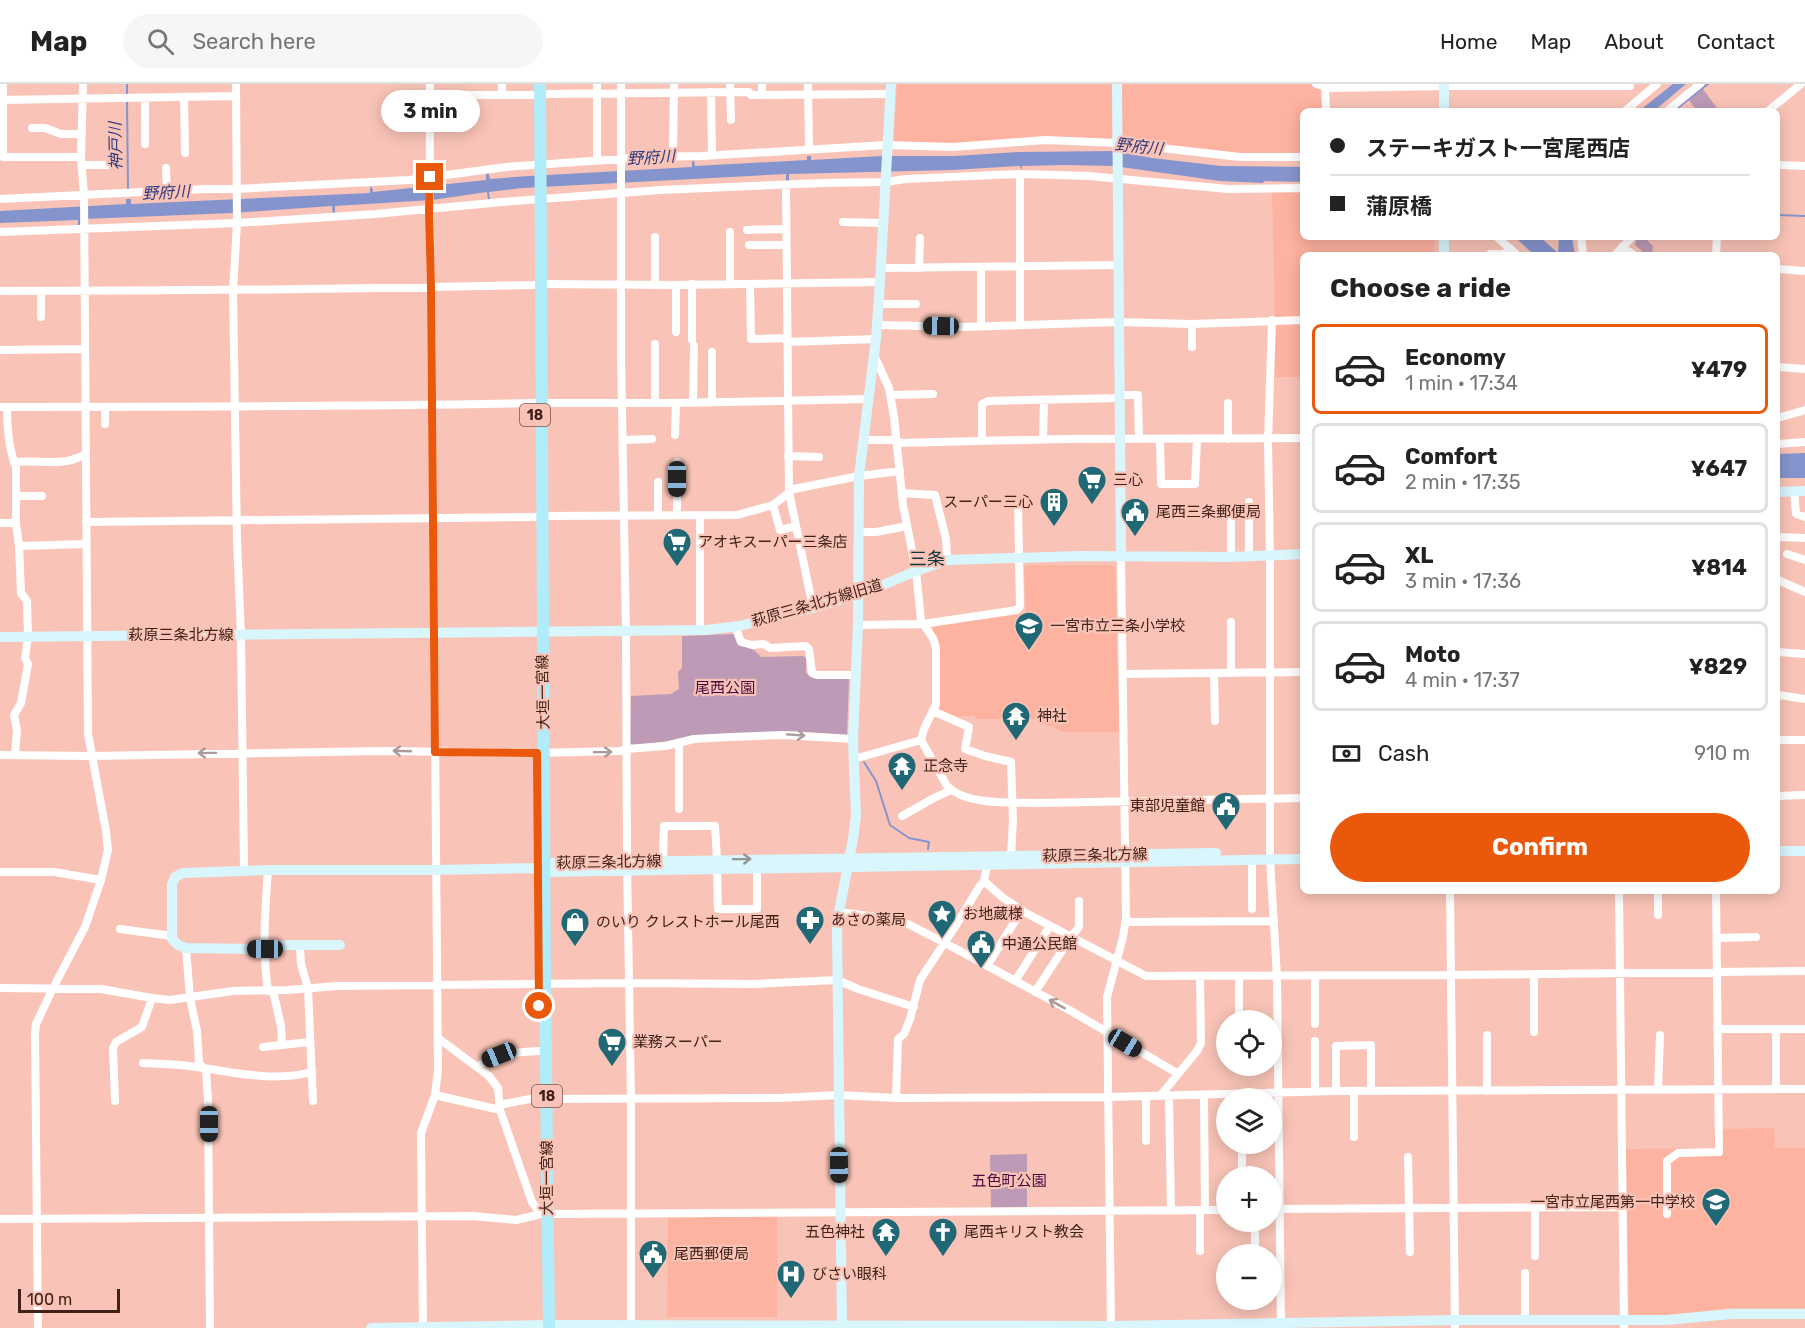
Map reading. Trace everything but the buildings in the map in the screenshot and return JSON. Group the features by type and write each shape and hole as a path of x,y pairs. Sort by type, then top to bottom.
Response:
{"main road":[{"name":"18","path":"536,89 537,200"},
{"name":"大垣一宮線","path":"537,200 543,868 540,1052 544,1098"},
{"name":"大垣一宮線","path":"542,984 546,1327"}],"street":[{"path":"3,84 1,100 3,157 82,161 107,165"},
{"path":"38,1328 36,1024 85,927 101,880 108,850 88,734 83,84"},
{"path":"236,84 237,221 233,291 244,870"},
{"path":"423,1328 421,1132 435,1095 438,1070 429,210 430,84"},
{"path":"502,84 502,95"},
{"path":"597,84 597,161"},
{"path":"621,84 620,194 631,1099 631,1326"},
{"path":"762,84 762,94"},
{"path":"808,84 809,149"},
{"path":"1111,1327 1107,997 1125,922 1117,84"},
{"path":"1316,84 1630,85 1628,108"},
{"path":"1629,108 1657,84"},
{"path":"1671,108 1700,84"},
{"path":"1772,108 1801,84"},
{"path":"1326,108 1329,85"},
{"path":"1444,85 1444,108"},
{"path":"430,96 502,95 536,89 621,94 674,88 693,88 711,92 730,88 749,92 751,95 890,89 879,304 859,476 858,625 853,739 856,816 839,912 837,980 842,1327"},
{"path":"673,156 674,88"},
{"path":"730,88 731,120"},
{"path":"711,92 712,155"},
{"path":"1,100 236,96"},
{"path":"145,98 146,144"},
{"path":"184,98 184,153"},
{"path":"32,128 45,128 61,134 82,134"},
{"path":"0,199 84,197 205,189 237,191 409,180 537,164 887,145 953,147 1045,140 1117,143 1240,157 1300,157"},
{"path":"1780,165 1805,166"},
{"path":"166,168 167,191"},
{"path":"1020,174 1020,325"},
{"path":"0,232 429,210 620,194 1020,174 1089,176 1228,189 1300,188"},
{"path":"786,185 789,492 813,608"},
{"path":"843,222 883,223"},
{"path":"747,230 786,229"},
{"path":"730,232 730,284"},
{"path":"655,237 655,285"},
{"path":"919,268 920,238"},
{"path":"1501,240 1514,252"},
{"path":"1618,252 1629,240"},
{"path":"750,245 786,245"},
{"path":"1622,247 1630,252"},
{"path":"1506,252 1510,248"},
{"path":"881,268 1119,265"},
{"path":"981,267 981,326"},
{"path":"1780,270 1805,271"},
{"path":"0,291 233,291 537,284 676,285 880,282"},
{"path":"692,284 693,403"},
{"path":"750,284 750,339 876,339"},
{"path":"676,285 676,332"},
{"path":"41,291 41,317"},
{"path":"879,304 916,304"},
{"path":"1272,320 1268,438 1270,856 1277,977 1278,1088"},
{"path":"877,325 981,326 1119,322 1192,324 1300,320"},
{"path":"1192,324 1192,347"},
{"path":"655,344 655,403"},
{"path":"0,350 85,349"},
{"path":"712,352 712,402"},
{"path":"874,354 890,395 921,620 934,640 936,649 936,704 921,740 951,790 976,800 1013,802 1300,798"},
{"path":"1780,367 1805,369"},
{"path":"890,395 933,394"},
{"path":"982,441 982,404 988,401 1138,395 1139,439"},
{"path":"15,755 17,731 14,716 21,703 28,664 25,658 28,637 27,601 21,593 20,546 16,523 16,467 4,430 4,407 236,408 868,399"},
{"path":"1044,400 1044,440"},
{"path":"675,435 676,403"},
{"path":"1228,403 1228,439"},
{"path":"105,406 105,424"},
{"path":"1780,417 1805,410"},
{"path":"863,440 1300,438"},
{"path":"623,440 652,439"},
{"path":"1160,440 1161,484 1195,484 1197,440"},
{"path":"1780,444 1805,442"},
{"path":"14,462 69,461 85,455"},
{"path":"788,456 819,457"},
{"path":"677,462 677,515"},
{"path":"86,522 737,515 772,505 794,489 859,476 900,471"},
{"path":"658,482 658,515"},
{"path":"1780,492 1800,491 1796,514 1805,517"},
{"path":"902,493 935,495 946,539 947,560"},
{"path":"16,496 42,496"},
{"path":"1249,502 1249,556"},
{"path":"772,505 780,530 796,526"},
{"path":"858,625 923,624 1017,610 1020,606 1018,505"},
{"path":"700,515 700,630"},
{"path":"1231,517 1231,557"},
{"path":"0,523 16,523"},
{"path":"858,532 876,532 907,526"},
{"path":"1780,537 1805,536"},
{"path":"800,543 835,544"},
{"path":"20,546 86,544"},
{"name":"萩原三条北方線旧道","path":"540,631 700,630 735,626 813,608 858,594 947,560 1300,554"},
{"path":"1787,554 1805,560"},
{"path":"1780,581 1805,592"},
{"path":"1231,622 1231,673"},
{"path":"735,626 741,642 752,645 764,644 770,648 806,646 809,649 812,673 856,675"},
{"name":"萩原三条北方線","path":"0,637 540,631"},
{"path":"1780,652 1805,654"},
{"path":"1123,674 1300,672"},
{"path":"1214,674 1215,721"},
{"path":"1780,695 1805,699"},
{"path":"933,711 969,727 965,749 1011,762 1013,802 1011,856"},
{"path":"0,755 91,756 384,751 541,753 620,751 665,746 694,739 783,735 853,739"},
{"path":"855,759 921,740"},
{"path":"1780,741 1805,740"},
{"path":"679,743 679,809"},
{"path":"902,816 951,790"},
{"path":"1780,796 1805,795"},
{"path":"663,862 664,826 715,826 718,909 757,909 757,870"},
{"path":"1780,851 1805,851"},
{"name":"萩原三条北方線","path":"172,936 172,884 176,877 183,873 244,870 436,870 848,863 1011,856 1252,860 1300,852"},
{"name":"萩原三条北方線","path":"627,867 663,862 757,870 848,863 987,865 1125,858 1270,856 1300,859"},
{"path":"1780,857 1805,857"},
{"path":"1252,860 1252,909"},
{"path":"896,1098 898,1039 904,1034 914,1007 920,980 984,881 987,865"},
{"path":"268,870 266,975 281,1026 282,1044"},
{"path":"0,872 54,872 101,880"},
{"path":"984,881 1022,910 1146,976 1277,977 1805,971"},
{"path":"1450,894 1455,1324"},
{"path":"1619,894 1624,1324"},
{"path":"1658,894 1658,915"},
{"path":"1666,1214 1666,1161 1678,1153 1719,1152 1716,894"},
{"path":"1035,992 1079,927 1079,902"},
{"path":"987,966 1022,910"},
{"path":"839,912 892,919 908,924 945,942 1178,1073"},
{"path":"1125,922 1274,921"},
{"path":"1015,981 1050,926"},
{"path":"120,929 172,936 178,945 186,948 265,949 288,945 340,945"},
{"path":"1717,938 1756,938"},
{"path":"300,946 304,980 309,988 313,1101"},
{"path":"186,948 190,998 198,1031 199,1063 206,1071 208,1101 210,1328"},
{"path":"1533,975 1533,1032"},
{"path":"1315,976 1315,1024"},
{"path":"1171,1210 1164,1096 1201,1043 1200,977"},
{"path":"1239,977 1239,1010"},
{"path":"0,988 100,989 170,1000 233,991 337,986 754,984 837,980 914,1007"},
{"path":"115,1101 113,1048 116,1042 142,1027 152,998"},
{"path":"1717,1029 1805,1029"},
{"path":"1776,1029 1776,1089"},
{"path":"1487,1035 1487,1091"},
{"path":"1658,1090 1660,1035"},
{"path":"438,1038 489,1076 498,1088 499,1108 532,1202 544,1214"},
{"path":"1315,1041 1316,1092"},
{"path":"263,1047 310,1042"},
{"path":"1336,1091 1336,1046 1371,1045 1371,1091"},
{"path":"477,1067 486,1060 499,1055 540,1052"},
{"path":"142,1063 203,1068 256,1076 295,1076 312,1072"},
{"path":"1282,1093 1805,1089"},
{"path":"1354,1091 1354,1137"},
{"path":"435,1095 499,1108 544,1098 778,1098 838,1095 896,1098 1216,1096"},
{"path":"1146,1096 1146,1141"},
{"path":"1200,1251 1203,1210 1204,1096"},
{"path":"1408,1157 1410,1252"},
{"path":"1535,1207 1535,1256"},
{"path":"1282,1209 1623,1207"},
{"path":"0,1220 473,1216 516,1220 544,1214 1216,1210"},
{"path":"1276,1232 1281,1326"},
{"path":"1525,1274 1525,1321"},
{"path":"370,1328 1281,1326 1525,1321 1624,1324 1755,1312 1805,1314"}],"shaded area":[{"path":"897,84 1112,84 1112,141 953,145 894,144"},
{"path":"1120,84 1312,84 1321,87 1324,91 1324,108 1300,108 1300,154 1240,155 1121,141"},
{"path":"1272,192 1300,193 1300,240 1435,240 1434,252 1300,252 1300,317 1275,317"},
{"path":"1300,322 1300,377 1274,377 1274,323"},
{"name":"一宮市立三条小学校","path":"1031,565 1111,565 1115,567 1119,732 1063,732 1034,719 940,717 940,646 931,626 1026,612 1024,567"},
{"name":"一宮市立尾西第一中学校","path":"1774,1128 1775,1148 1805,1148 1805,1308 1729,1308 1666,1315 1629,1315 1626,1149 1714,1148 1714,1129"},
{"path":"777,1216 777,1317 667,1317 668,1218"}],"green space":[{"path":"1703,89 1717,108 1695,108 1689,100"},
{"path":"1636,240 1647,240 1653,246 1652,252 1643,252 1635,245"},
{"name":"尾西公園","path":"734,634 740,642 761,657 803,656 806,658 806,673 815,678 849,678 847,735 793,731 684,739 630,746 631,696 671,694 679,689 678,672 682,668 682,636"},
{"name":"五色町公園","path":"1027,1154 1027,1207 991,1208 990,1155"}],"water":[{"path":"1673,84 1686,84 1658,108 1643,108"},
{"path":"1114,151 1221,166 1300,167 1300,182 1220,181 1114,166 1022,166 1022,170 1020,166 789,174 789,181 786,181 786,174 522,188 489,192 490,200 488,200 487,192 432,200 335,206 335,215 333,215 332,206 85,219 81,225 78,225 78,220 0,223 0,211 126,204 126,199 131,199 131,204 370,193 372,187 373,192 486,180 486,172 490,179 692,167 692,161 695,166 807,160 807,156 811,156 811,160"},
{"path":"1518,240 1543,240 1557,252 1531,252"},
{"path":"1559,240 1572,240 1574,252 1558,252"},
{"path":"1805,453 1805,478 1780,478 1780,454"}],"waterway":[{"name":"神戸川","path":"127,84 127,95"},
{"path":"1678,108 1708,84"},
{"name":"神戸川","path":"127,101 128,190"},
{"path":"1780,215 1805,216"},
{"path":"864,762 876,781 890,825 909,838 929,842 928,849"}],"place":[{"name":"三心","path":"1092,506"},
{"name":"スーパー三心","path":"1054,528"},
{"name":"尾西三条郵便局","path":"1135,538"},
{"name":"アオキスーパー三条店","path":"677,568"},
{"name":"一宮市立三条小学校","path":"1029,652"},
{"name":"神社","path":"1016,742"},
{"name":"正念寺","path":"902,792"},
{"name":"東部児童館","path":"1226,832"},
{"name":"お地蔵様","path":"942,940"},
{"name":"あさの薬局","path":"810,946"},
{"name":"のいり クレストホール尾西","path":"575,948"},
{"name":"中通公民館","path":"981,970"},
{"name":"業務スーパー","path":"612,1068"},
{"name":"一宮市立尾西第一中学校","path":"1716,1228"},
{"name":"五色神社","path":"886,1258"},
{"name":"尾西キリスト教会","path":"943,1258"},
{"name":"尾西郵便局","path":"653,1280"},
{"name":"びさい眼科","path":"791,1300"}],"district":[{"name":"三条","path":"927,559"}],"route":[{"path":"430,177 435,752 537,753 539,1006"}],"water label":[{"name":"野府川","path":"1139,146"},
{"name":"野府川","path":"651,157"},
{"name":"野府川","path":"166,192"}]}
